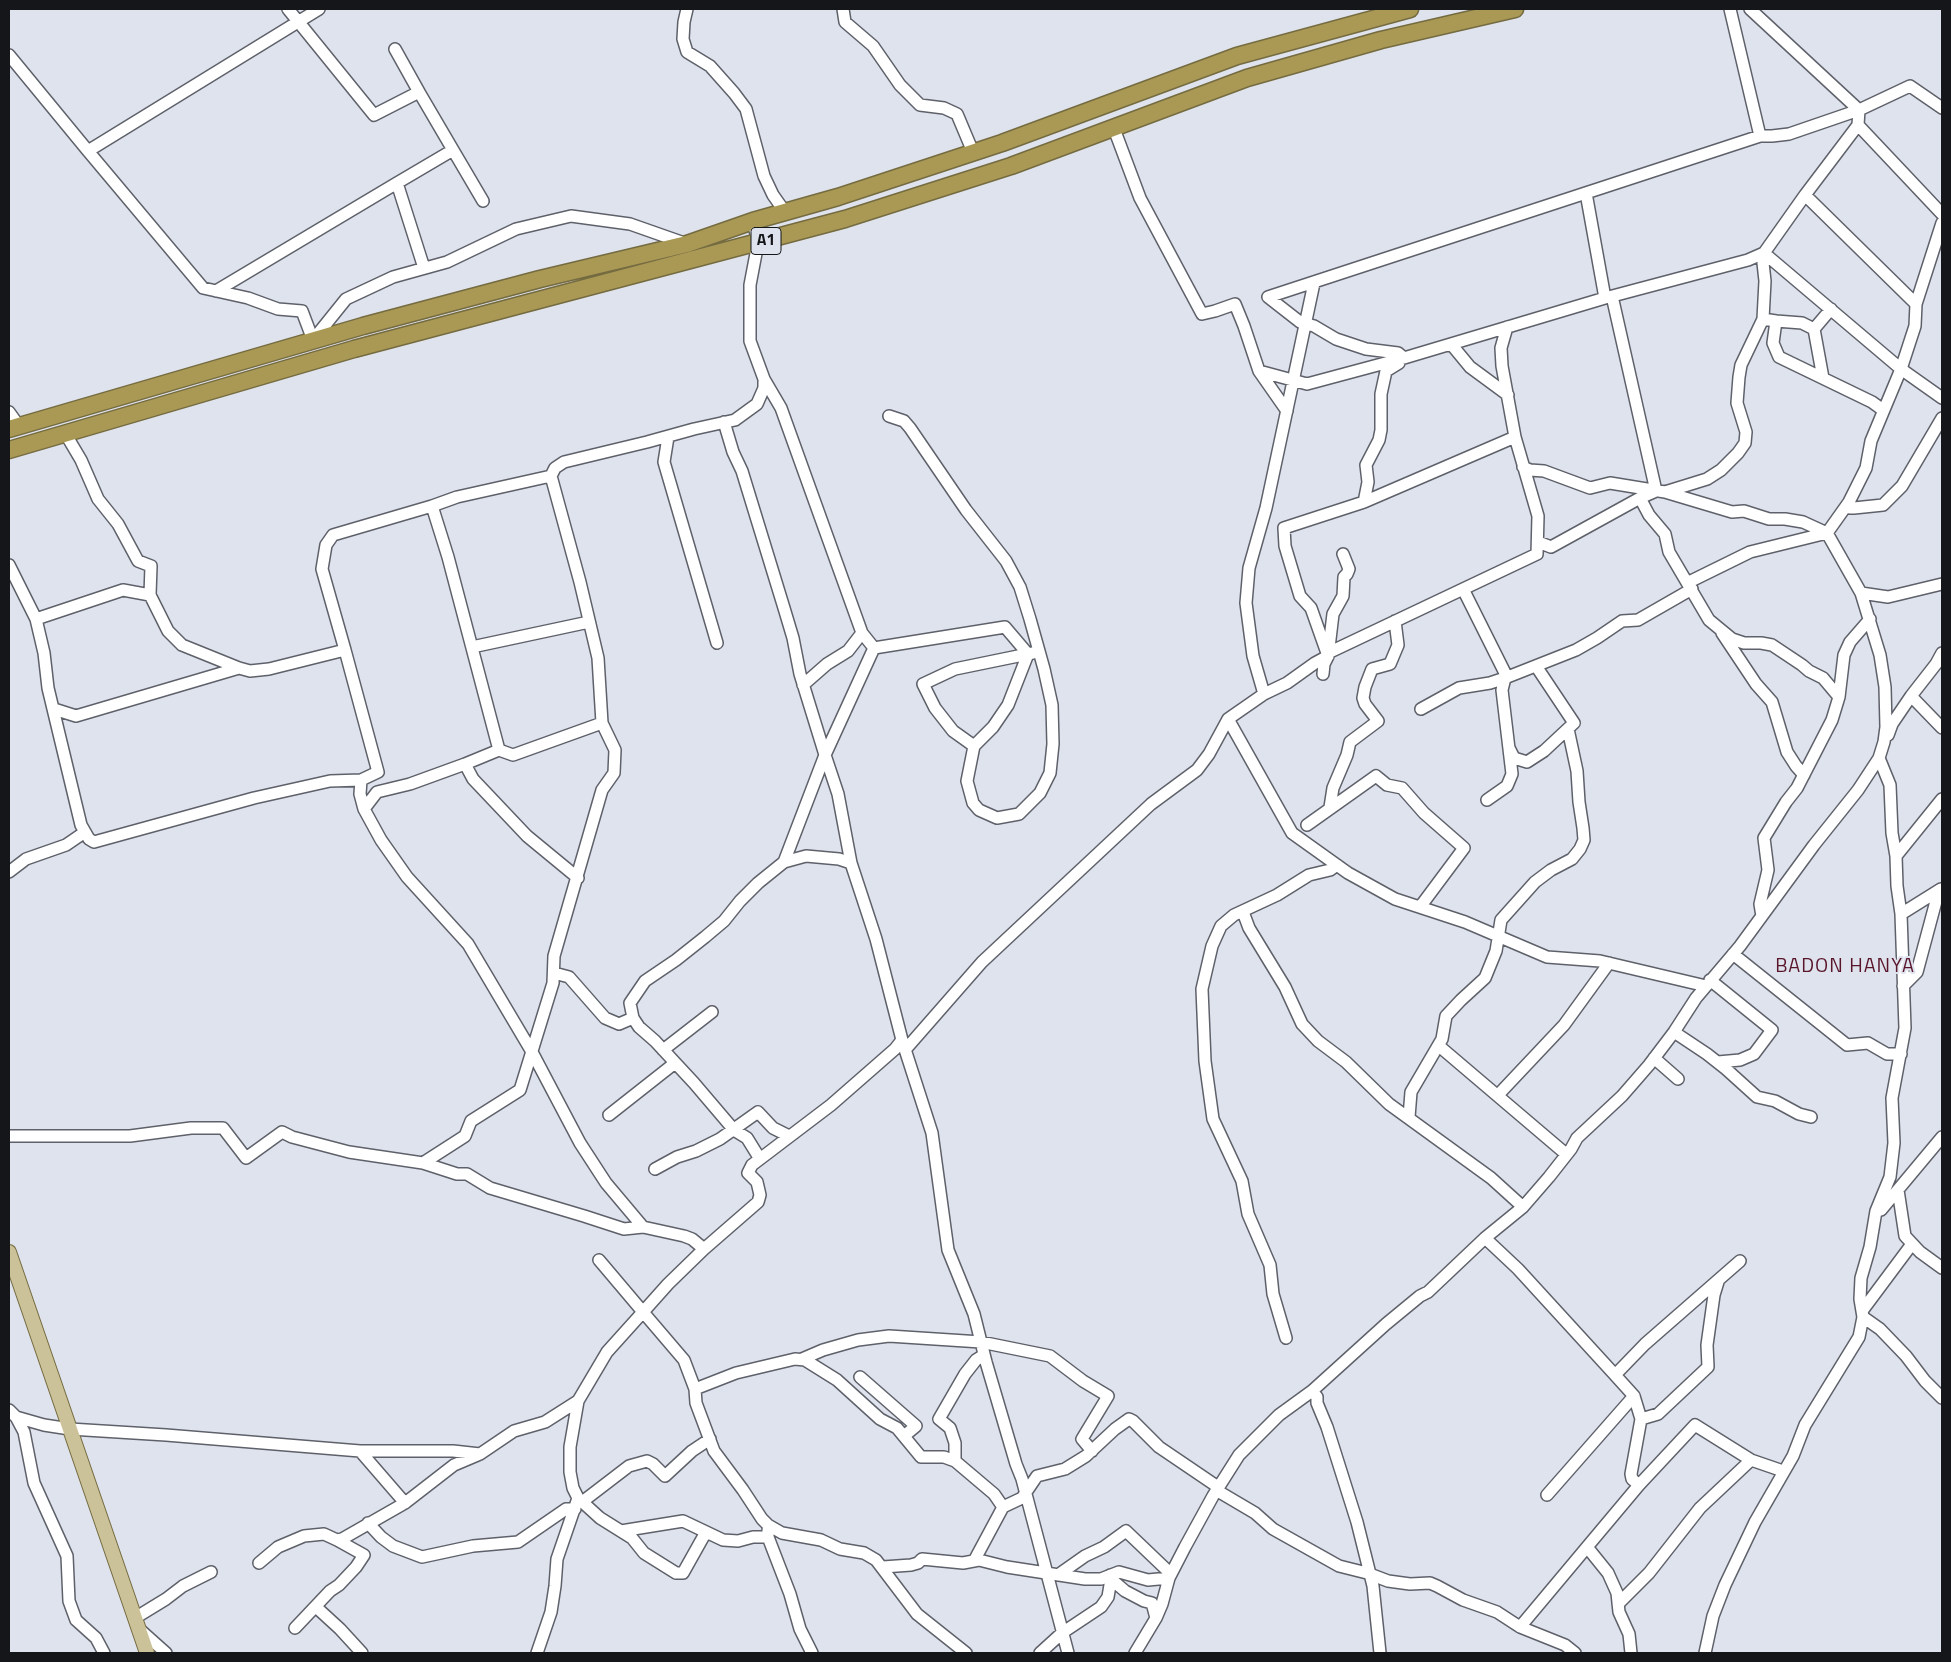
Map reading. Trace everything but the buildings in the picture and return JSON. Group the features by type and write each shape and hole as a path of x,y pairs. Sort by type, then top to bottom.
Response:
{"highway":[{"name":"A1","path":"14,428 313,340 531,282 687,244 753,221 838,197 973,152 1237,56 1410,9"},
{"name":"A1","path":"9,450 230,384 486,313 845,219 1011,166 1209,91 1272,70 1381,40 1516,9"},
{"path":"926,168 934,192"}],"main road":[{"path":"9,1252 147,1653"}],"street":[{"path":"288,9 374,115 419,92"},
{"path":"88,151 319,9"},
{"path":"687,9 683,39 687,52 710,66 746,109 764,176 772,195 784,212"},
{"path":"842,9 845,22 874,46 900,85 920,105 944,108 957,114 973,152"},
{"path":"1730,9 1760,136"},
{"path":"1750,9 1859,110"},
{"path":"395,49 483,201"},
{"path":"9,55 203,288 248,298 278,310 302,311 313,340"},
{"path":"1404,358 1398,353 1366,349 1336,339 1314,326 1305,324 1268,297 1760,136 1788,134 1859,110 1910,86 1942,108"},
{"path":"1538,542 1551,546 1640,498 1707,479 1721,470 1738,453 1745,443 1746,432 1737,403 1741,365 1763,319 1764,253 1858,125 1859,110"},
{"path":"1858,125 1942,214"},
{"path":"1114,126 1140,198 1202,314 1235,304 1259,371 1287,410"},
{"path":"216,291 453,150"},
{"path":"397,183 424,268"},
{"path":"1586,192 1608,296 1661,492"},
{"path":"1805,195 1916,304"},
{"path":"313,340 346,298 393,277 447,262 516,229 571,216 630,224 687,244"},
{"path":"753,221 758,243 750,285 750,341 764,379 780,408 862,634 874,648"},
{"path":"1420,709 1460,688 1506,678 1583,646 1622,621 1638,620 1690,585 1750,552 1827,533 1850,502 1866,468 1871,442 1901,369 1915,326 1916,304 1942,223"},
{"path":"1259,371 1307,384 1404,358 1608,296 1748,260 1764,253"},
{"path":"1764,253 1901,369 1942,398"},
{"path":"1264,694 1253,656 1246,604 1249,568 1266,508 1314,282"},
{"path":"1814,329 1831,309"},
{"path":"1763,319 1802,323 1814,329"},
{"path":"1776,321 1773,343 1779,357 1872,402 1883,410"},
{"path":"706,1532 683,1572 676,1573 644,1554 632,1538 578,1503 572,1488 570,1447 578,1400 607,1352 668,1284 704,1249 758,1202 760,1195 757,1182 748,1173 752,1165 831,1105 895,1049 904,1045 982,962 1151,804 1197,770 1209,754 1228,719 1264,694 1287,683 1328,655 1537,554 1538,516 1515,437 1501,355 1507,327"},
{"path":"1814,329 1823,378"},
{"path":"1451,344 1470,367 1508,396"},
{"path":"1364,502 1368,482 1366,465 1380,440 1381,394 1386,372 1404,358"},
{"path":"423,1163 465,1136 471,1121 520,1090 553,983 554,956 602,790 614,773 615,750 602,723 598,658 551,476 554,468 564,462 735,420 757,404 764,388 764,379"},
{"path":"9,412 14,428"},
{"path":"888,416 904,421 910,428 966,510 1006,561 1020,588 1034,653 1052,705 1053,744 1050,773 1040,793 1019,814 998,818 979,810 973,803 967,782 974,746 993,727 1008,705 1034,653"},
{"path":"1850,502 1850,508 1883,504 1902,486 1942,418"},
{"path":"724,422 733,452 742,471 784,608 804,685 838,794 851,863 876,939 904,1045 932,1133 948,1250 972,1310 1026,1494 1068,1653"},
{"path":"65,433 81,460 98,499 118,524 138,560 151,566 150,595 168,631 182,645 250,671 270,669 345,650"},
{"path":"668,437 664,462 718,643"},
{"path":"1328,655 1310,608 1300,596 1286,546 1284,528 1364,502 1515,437"},
{"path":"1523,467 1530,470 1544,471 1590,488 1610,483 1661,492 1732,512 1744,511 1769,519 1803,522 1827,533 1862,593 1880,655 1886,726 1884,742"},
{"path":"9,565 36,619 54,709 81,825 89,839 94,842 254,798 330,781 361,780 378,772 322,569 326,545 333,535 457,497 551,476"},
{"path":"1640,498 1649,515 1665,534 1669,552 1709,620 1732,639 1744,643 1760,642 1772,645 1809,672 1823,678 1839,697"},
{"path":"432,506 448,557 499,750"},
{"path":"1323,674 1324,664 1328,655 1333,614 1343,596 1344,577 1349,569 1344,554"},
{"path":"1862,593 1888,597 1942,584"},
{"path":"1463,589 1506,678 1502,690 1512,774 1508,786"},
{"path":"36,619 123,590 150,595"},
{"path":"1762,916 1760,904 1768,870 1764,838 1804,775 1832,720 1839,697 1844,655 1850,642 1870,619"},
{"path":"1330,807 1333,788 1347,755 1350,742 1378,721 1365,704 1363,698 1372,669 1390,664 1398,645 1395,621"},
{"path":"472,647 589,622"},
{"path":"874,648 1005,627 1034,653"},
{"path":"1720,630 1734,653 1772,702 1788,752 1804,775"},
{"path":"804,685 827,664 848,651 862,634"},
{"path":"784,862 825,755 874,648"},
{"path":"974,746 953,732 935,708 923,684 955,669 1034,653"},
{"path":"1135,1653 1156,1618 1170,1576 1217,1489 1239,1455 1279,1415 1312,1391 1386,1324 1436,1286 1485,1238 1523,1207 1577,1138 1622,1096 1654,1058 1708,983 1733,954 1814,845 1858,790 1879,758 1892,724 1942,653"},
{"path":"1486,800 1508,786 1528,762 1544,751 1574,723 1536,666"},
{"path":"54,709 76,716 239,668"},
{"path":"1911,696 1942,728"},
{"path":"1228,719 1292,833 1348,873 1395,899 1465,922 1547,956 1609,963 1708,983 1772,1030 1754,1054 1740,1060 1718,1062"},
{"path":"364,809 376,792 410,784 499,750 513,755 602,723"},
{"path":"1409,1117 1412,1092 1421,1073 1439,1046 1446,1016 1485,978 1496,951 1501,920 1534,882 1550,870 1572,859 1584,840 1577,771 1568,729"},
{"path":"1509,748 1514,758 1528,762"},
{"path":"1705,1653 1713,1616 1725,1585 1755,1522 1793,1456 1807,1420 1859,1337 1863,1314 1860,1299 1861,1278 1870,1247 1875,1217 1890,1177 1893,1160 1892,1098 1905,1028 1901,914 1892,833 1890,785 1879,758"},
{"path":"465,764 473,779 527,836 578,878"},
{"path":"1307,825 1376,776 1387,785 1402,788 1424,814 1464,848 1420,907"},
{"path":"361,780 360,794 364,809 389,852 407,878 468,944 532,1052 580,1143 606,1183 643,1227"},
{"path":"1896,856 1942,799"},
{"path":"9,872 26,859 66,846 85,832"},
{"path":"760,1159 747,1138 734,1130 675,1063 639,1027 633,1018 630,1003 644,981 676,960 724,921 758,883 784,862 806,856 839,859 851,863"},
{"path":"1286,1338 1273,1294 1270,1265 1248,1214 1242,1182 1213,1120 1204,1061 1202,989 1212,946 1221,926 1234,916 1277,895 1309,875 1330,870 1336,865"},
{"path":"1901,914 1941,889"},
{"path":"1903,986 1917,972 1941,889"},
{"path":"1243,912 1249,928 1285,986 1302,1024 1318,1041 1346,1062 1389,1104 1492,1178 1523,1207"},
{"path":"1733,954 1847,1045 1868,1043 1887,1054 1901,1054"},
{"path":"1498,1095 1564,1025 1609,963"},
{"path":"554,973 569,977 605,1018 619,1024 633,1018"},
{"path":"663,1050 712,1012"},
{"path":"1674,1032 1718,1062 1757,1097 1775,1102 1799,1114 1811,1117"},
{"path":"1439,1046 1566,1154"},
{"path":"1654,1058 1678,1079"},
{"path":"609,1115 675,1063"},
{"path":"655,1169 677,1157 696,1151 734,1130 758,1112 773,1128 789,1136"},
{"path":"9,1136 130,1136 191,1128 223,1128 246,1158 282,1132 292,1137 349,1152 423,1163 457,1174 467,1174 490,1188 624,1229 643,1227 684,1236 692,1239 704,1249"},
{"path":"1875,1217 1942,1137"},
{"path":"1898,1190 1905,1236 1920,1252 1942,1268"},
{"path":"1485,1238 1518,1269 1634,1396 1641,1419 1631,1474 1632,1479 1639,1486"},
{"path":"1863,1314 1912,1244"},
{"path":"599,1260 684,1360 695,1389 696,1403 714,1451 743,1490 768,1531 800,1629 812,1653"},
{"path":"1615,1375 1645,1344 1740,1261"},
{"path":"1641,1419 1658,1414 1708,1367 1707,1345 1714,1294 1719,1280"},
{"path":"1863,1314 1906,1356 1942,1398"},
{"path":"695,1389 736,1373 802,1359 823,1350 858,1340 890,1336 981,1342 1050,1356 1083,1381 1108,1396 1082,1439 1092,1451"},
{"path":"955,1461 955,1443 950,1428 939,1419 965,1374 976,1360 984,1354"},
{"path":"802,1359 812,1362 825,1371 880,1419 895,1426 922,1457 944,1457 955,1461 994,1494 1003,1507"},
{"path":"860,1377 916,1426 904,1436"},
{"path":"1312,1391 1317,1397 1317,1403 1358,1522 1373,1586 1380,1653"},
{"path":"1546,1494 1634,1396"},
{"path":"337,1540 342,1539 405,1503 454,1465 480,1454 514,1430 544,1422 578,1400"},
{"path":"12,1413 44,1425 70,1429 360,1451 453,1451 480,1454"},
{"path":"12,1413 24,1432 34,1483 67,1556 69,1601 76,1620 96,1638 104,1653"},
{"path":"974,1561 1003,1507 1022,1498 1037,1476 1059,1472 1092,1451 1120,1425 1127,1420 1131,1420 1159,1447 1217,1489 1255,1513 1273,1529 1306,1548 1345,1568 1398,1583 1430,1583 1463,1600 1497,1612 1520,1627 1561,1643 1575,1653"},
{"path":"1520,1627 1639,1486 1695,1425 1751,1460 1783,1471"},
{"path":"368,1523 380,1537 393,1546 422,1557 473,1546 518,1542 566,1509 578,1503 628,1466 647,1461 653,1464 664,1476 692,1451 710,1440"},
{"path":"360,1451 405,1503"},
{"path":"1618,1604 1649,1573 1700,1508 1751,1460"},
{"path":"538,1653 551,1612 557,1559 578,1503"},
{"path":"621,1531 683,1521 723,1540 738,1541 768,1531 821,1540 840,1549 864,1553 883,1567 917,1614 966,1653"},
{"path":"1058,1575 1126,1531 1170,1576"},
{"path":"259,1563 278,1547 304,1536 324,1534 364,1555 339,1586 330,1591 316,1608 295,1628"},
{"path":"1587,1547 1608,1573 1618,1592 1619,1612 1629,1634 1631,1653"},
{"path":"883,1567 911,1566 922,1559 963,1563 982,1560 999,1566 1085,1579 1101,1579 1123,1572 1148,1580 1170,1576"},
{"path":"166,1653 136,1623 183,1586 211,1572"},
{"path":"1040,1653 1107,1600 1110,1577"},
{"path":"1110,1577 1125,1591 1152,1603 1156,1618"},
{"path":"316,1608 340,1629 362,1653"}],"district":[{"name":"BADON HANYA","path":"1845,967"}]}
